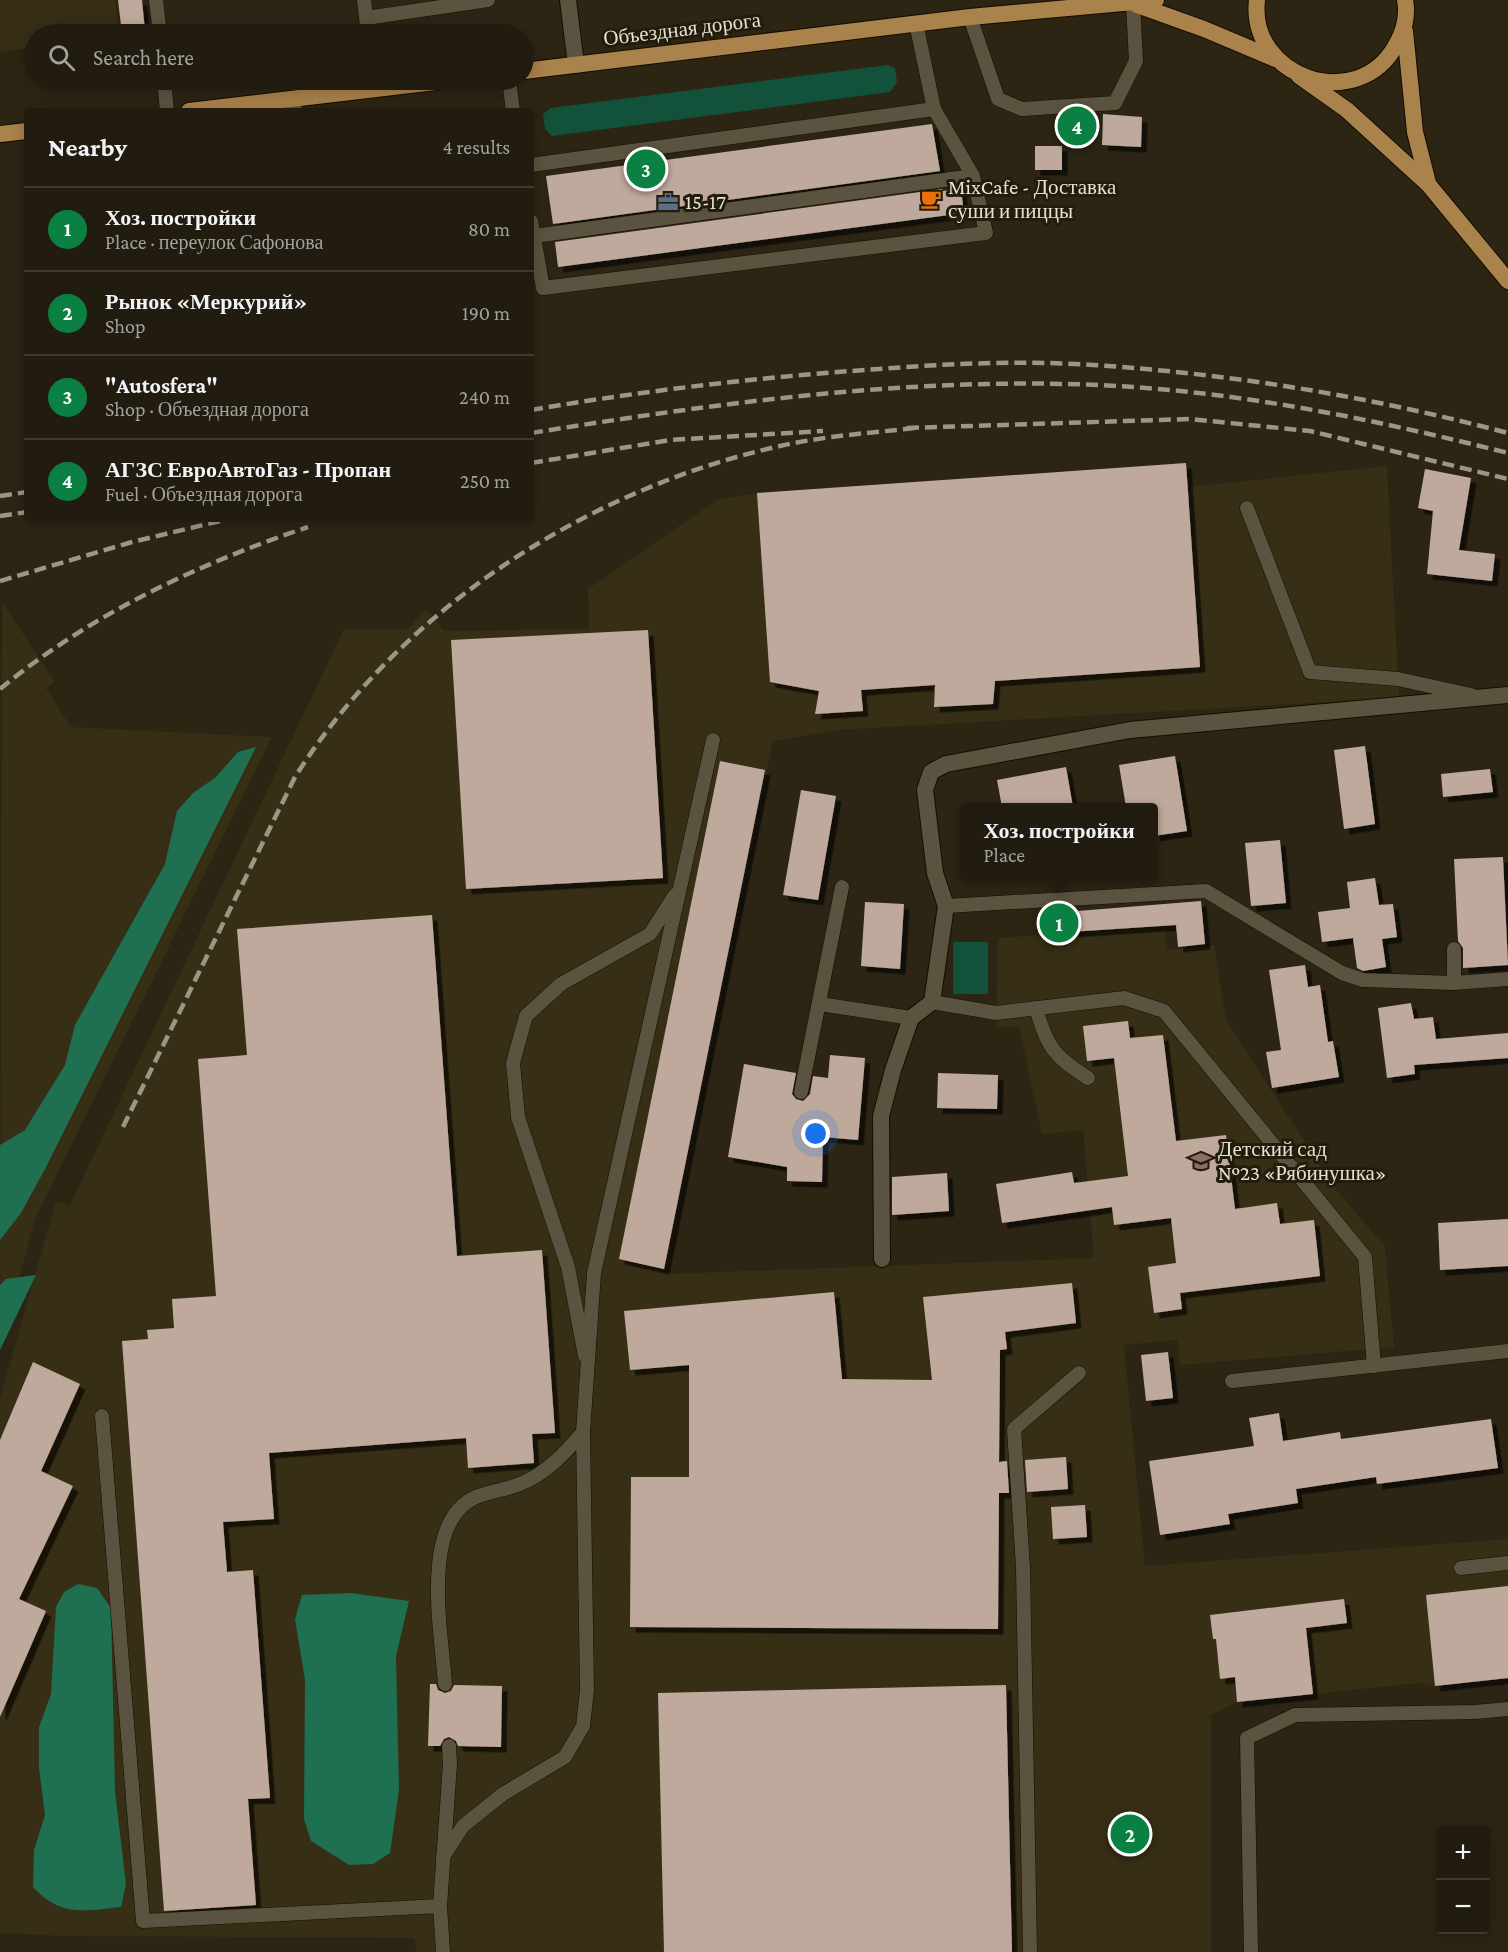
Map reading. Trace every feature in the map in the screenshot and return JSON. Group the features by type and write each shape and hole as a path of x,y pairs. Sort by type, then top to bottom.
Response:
{"main road":[{"name":"Объездная дорога","path":"534,70 970,17 1133,4 1156,0"},
{"path":"1257,0 1260,30 1277,60"},
{"path":"1405,0 1404,25 1415,132 1428,184"},
{"path":"1133,4 1204,28 1277,60 1347,110 1428,184 1508,281"},
{"path":"1299,76 1328,83 1358,79 1383,63 1392,52 1404,25"},
{"path":"242,108 294,105 352,90"},
{"path":"0,134 24,130"}],"street":[{"path":"568,0 576,65"},
{"path":"882,1259 881,1116 893,1070 911,1018 932,1002 946,906 935,873 926,790 931,772 946,764 1130,730 1508,695"}],"lane":[{"path":"156,0 159,24"},
{"path":"364,0 367,24"},
{"path":"366,18 488,0"},
{"path":"970,17 998,99 1022,109 1115,103 1136,61 1133,4"},
{"path":"916,24 934,110 973,176 986,233 543,288 534,236 973,176"},
{"path":"165,90 167,108"},
{"path":"510,90 513,108"},
{"path":"534,165 934,110"},
{"path":"1247,508 1310,672 1398,679 1482,697"},
{"path":"443,1857 463,1826 503,1794 565,1757 583,1726 587,1690 583,1432 589,1377 594,1273 713,740"},
{"path":"589,1377 568,1267 518,1117 513,1063 526,1016 561,984 650,934 681,885"},
{"path":"801,1092 842,887"},
{"path":"946,906 1206,891 1352,976 1363,980 1454,983 1508,979"},
{"path":"1454,949 1454,983"},
{"path":"932,1002 996,1013 1124,998 1164,1011 1365,1257 1374,1366"},
{"path":"820,1004 911,1018"},
{"path":"1036,1008 1043,1034 1058,1058 1088,1078"},
{"path":"1232,1381 1508,1351"},
{"path":"1030,1952 1023,1567 1014,1429 1079,1373"},
{"path":"102,1416 143,1920 440,1906"},
{"path":"445,1684 438,1573 439,1552 452,1516 474,1497 521,1484 554,1465 583,1432"},
{"path":"1461,1568 1508,1563"},
{"path":"1251,1952 1247,1738 1295,1716 1508,1709"},
{"path":"443,1952 440,1906 450,1764 449,1746"}],"shaded area":[{"path":"0,0 115,0 119,24 24,24 24,49 0,52"},
{"path":"1186,463 1188,487 1387,466 1399,698 837,730 773,741 667,1274 1094,1258 1083,1130 1042,1134 1019,1027 996,1027 998,938 1165,927 1167,950 1214,945 1226,1020 1334,1187 1385,1247 1394,1347 1180,1365 1177,1340 1124,1345 1145,1566 1508,1539 1508,1678 1435,1686 1419,1683 1237,1702 1211,1715 1211,1952 416,1952 415,1938 62,1936 0,1933 0,1398 56,1201 70,1205 344,629 407,629 426,609 444,631 589,629 588,589 717,500 757,493"},
{"path":"2,602 55,682 46,688 71,727 272,737 35,1219 0,1352"}],"green space":[{"path":"888,65 895,68 897,82 890,92 552,136 545,129 543,114 551,108"},
{"path":"256,747 45,1169 21,1213 0,1240 0,1145 25,1130 65,1065 75,1025 165,864 177,811 193,793 215,778 238,752"},
{"path":"953,942 988,942 988,994 953,994"},
{"path":"36,1275 0,1350 0,1285 6,1279"},
{"path":"78,1584 97,1588 111,1608 115,1791 126,1884 121,1907 95,1910 63,1908 43,1897 33,1887 34,1850 45,1815 39,1768 39,1727 51,1694 56,1607 64,1592"},
{"path":"351,1593 409,1601 396,1656 399,1790 390,1853 373,1864 349,1865 311,1841 304,1819 305,1680 295,1619 302,1595"}],"building":[{"path":"118,0 142,0 144,24 121,24"},
{"path":"1103,114 1142,117 1141,147 1102,145"},
{"path":"932,124 940,171 553,224 546,176"},
{"path":"1035,146 1062,146 1062,170 1035,170"},
{"path":"942,189 943,191 961,189 964,213 558,267 555,242"},
{"path":"1186,463 1200,667 995,681 993,704 934,707 935,685 861,690 863,711 815,714 819,691 770,682 757,493"},
{"path":"1425,469 1471,478 1459,550 1495,554 1492,581 1427,574 1433,511 1418,508"},
{"path":"648,630 663,878 466,889 451,640"},
{"path":"1365,746 1375,824 1344,829 1334,750"},
{"path":"1175,756 1187,831 1158,835 1158,803 1125,803 1119,765"},
{"path":"720,761 765,770 664,1269 619,1259"},
{"path":"1066,767 1072,803 1001,803 997,780"},
{"path":"1490,769 1493,792 1443,797 1441,774"},
{"path":"801,790 836,796 818,900 783,895"},
{"path":"1280,840 1286,903 1251,906 1245,843"},
{"path":"1503,857 1508,965 1463,968 1463,948 1458,941 1454,859"},
{"path":"1375,878 1379,905 1393,904 1397,937 1382,939 1386,967 1363,971 1357,968 1353,938 1322,942 1318,912 1350,908 1347,882"},
{"path":"1201,901 1205,944 1178,947 1176,925 1054,933 1053,913"},
{"path":"865,902 904,904 900,969 861,966"},
{"path":"432,915 457,1256 542,1250 555,1433 532,1434 534,1463 468,1468 466,1438 269,1453 274,1519 223,1522 227,1572 253,1570 270,1798 248,1799 256,1905 164,1911 122,1341 148,1339 147,1330 174,1328 172,1299 216,1296 198,1059 247,1055 237,929"},
{"path":"1305,965 1308,987 1320,985 1328,1042 1333,1041 1339,1077 1272,1088 1266,1052 1281,1050 1269,970"},
{"path":"1411,1003 1414,1019 1433,1017 1436,1039 1508,1033 1508,1058 1414,1065 1415,1074 1387,1078 1378,1008"},
{"path":"1128,1021 1130,1038 1163,1035 1176,1141 1226,1135 1235,1209 1277,1203 1280,1224 1314,1220 1320,1276 1180,1293 1182,1309 1154,1313 1148,1267 1176,1263 1171,1218 1114,1225 1112,1207 1002,1223 996,1184 1072,1172 1074,1183 1128,1176 1114,1058 1087,1061 1083,1026"},
{"path":"830,1055 865,1058 858,1140 823,1137 822,1182 787,1181 787,1167 728,1157 744,1064 796,1073 792,1094 796,1099 803,1101 810,1094 813,1076 828,1078"},
{"path":"938,1073 998,1075 997,1109 937,1108"},
{"path":"947,1173 949,1211 892,1215 892,1177"},
{"path":"1508,1219 1508,1266 1440,1270 1438,1223"},
{"path":"1072,1283 1076,1323 1005,1332 1007,1349 1000,1350 999,1462 1007,1461 1009,1493 999,1493 998,1629 630,1627 631,1477 689,1477 689,1365 630,1370 624,1311 834,1292 842,1379 932,1380 923,1297"},
{"path":"1168,1352 1173,1398 1146,1401 1141,1355"},
{"path":"33,1362 80,1384 41,1471 73,1486 19,1599 46,1611 0,1717 0,1440"},
{"path":"1279,1413 1283,1441 1340,1432 1341,1439 1491,1419 1498,1468 1377,1484 1376,1477 1296,1489 1298,1503 1228,1514 1230,1524 1160,1535 1149,1461 1254,1446 1249,1418"},
{"path":"1066,1457 1068,1489 1027,1492 1025,1460"},
{"path":"1085,1505 1087,1537 1053,1539 1051,1507"},
{"path":"1508,1586 1508,1678 1435,1686 1426,1595"},
{"path":"1344,1599 1347,1623 1306,1628 1313,1694 1237,1702 1235,1677 1220,1679 1216,1639 1213,1639 1210,1615"},
{"path":"430,1684 436,1684 438,1690 445,1693 451,1691 454,1685 502,1686 501,1747 458,1746 456,1741 449,1737 444,1739 440,1746 428,1746"},
{"path":"1006,1685 1012,1952 664,1952 658,1693"}],"railway":[{"path":"534,410 656,391 823,373 979,363 1036,363 1146,369 1250,381 1406,408 1508,433"},
{"path":"534,433 743,403 884,389 955,385 1098,385 1202,393 1253,400 1356,418 1508,453"},
{"path":"907,428 1189,419 1310,431 1508,479"},
{"path":"123,1127 295,777 338,716 388,660 444,610 505,565 570,525 638,492 708,466 780,446 830,437 915,428"},
{"path":"534,463 670,440 823,431"},
{"path":"0,496 24,492"},
{"path":"0,516 24,512"},
{"path":"0,581 132,542 215,522"},
{"path":"0,689 71,637 147,594 226,557 308,527"}],"place":[{"name":"АГЗС ЕвроАвтоГаз - Пропан","path":"1077,126"},
{"name":"\"Autosfera\"","path":"646,169"},
{"name":"MixCafe - Доставка суши и пиццы","path":"931,199"},
{"name":"15-17","path":"668,202"},
{"name":"Хоз. постройки","path":"1059,923"},
{"name":"Детский сад №23 «Рябинушка»","path":"1201,1161"},
{"name":"Рынок «Меркурий»","path":"1130,1834"}]}
